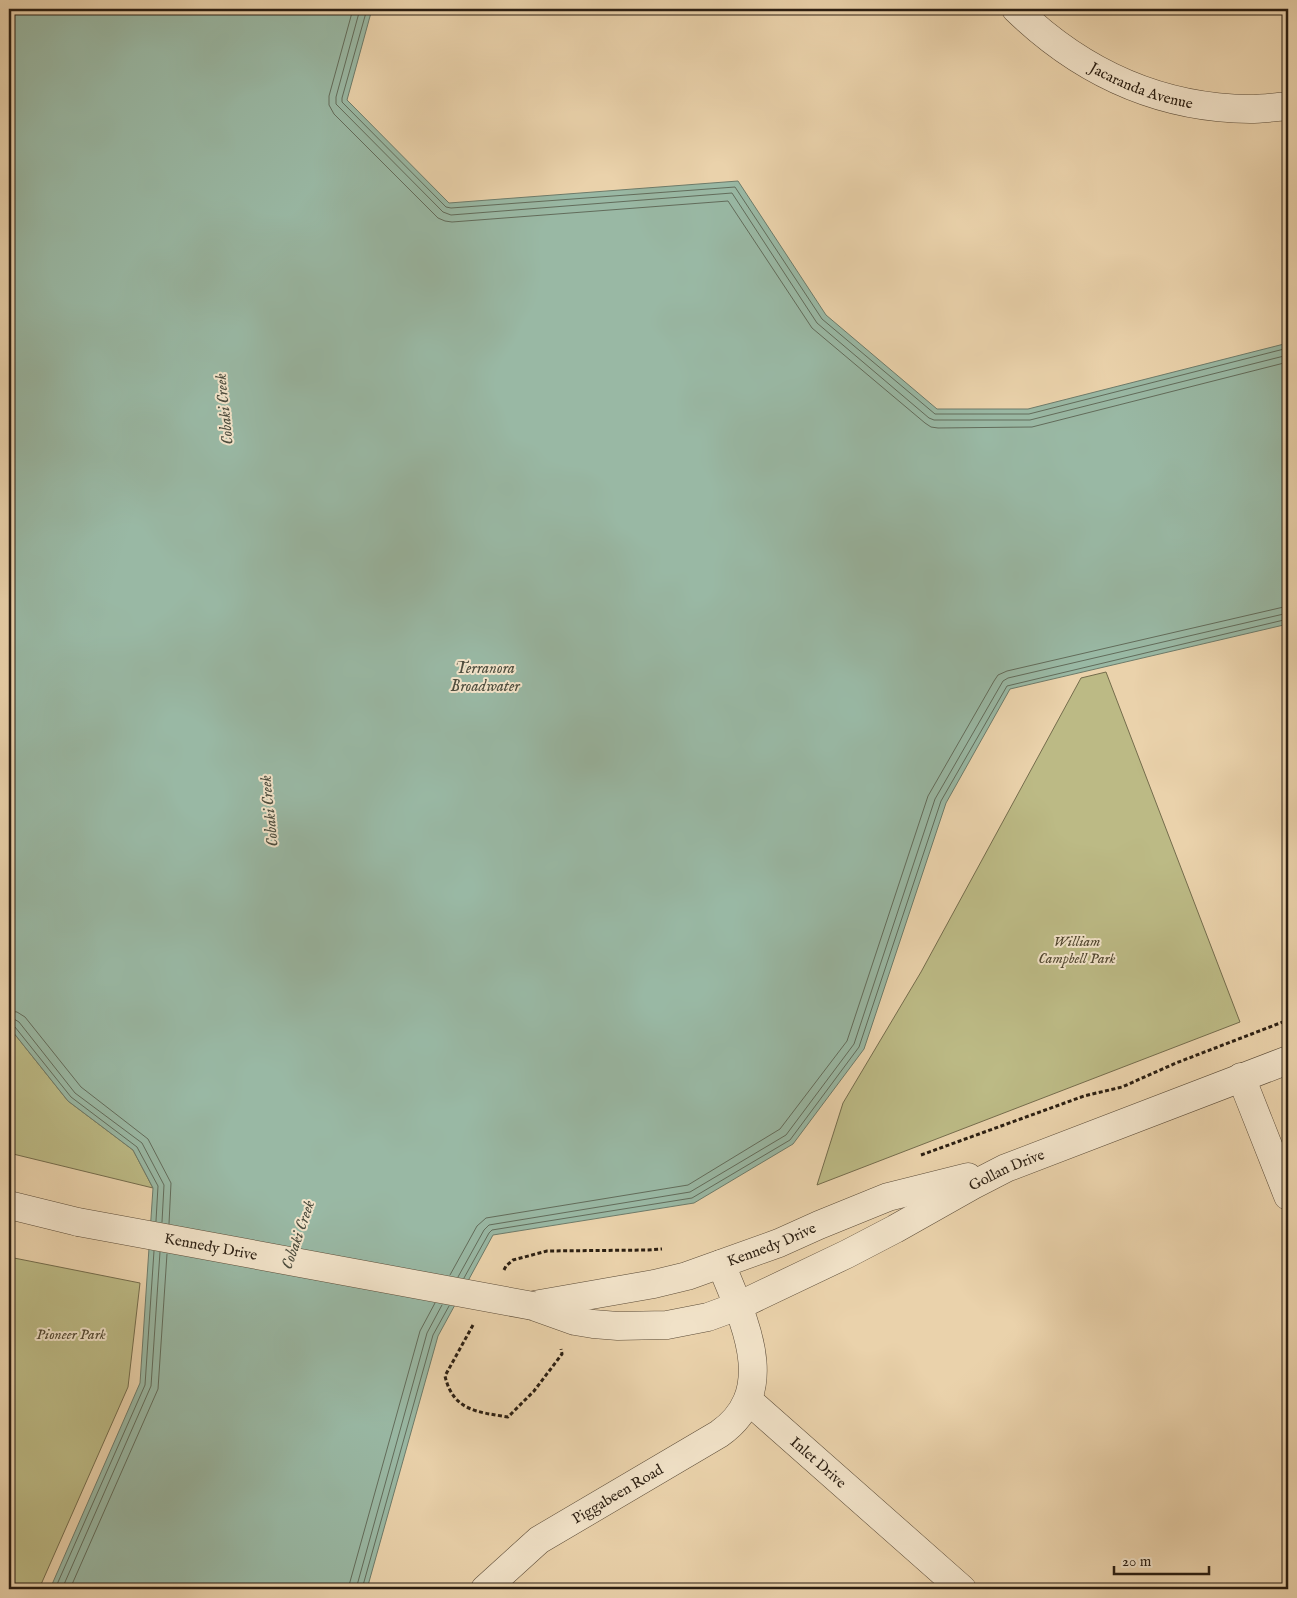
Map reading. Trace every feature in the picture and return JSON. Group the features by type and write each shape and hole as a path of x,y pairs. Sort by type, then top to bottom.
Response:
{"street":[{"name":"Jacaranda Avenue","path":"1016,9 1034,27 1061,48 1089,66 1148,92 1175,100 1209,106 1251,109 1288,106"},
{"name":"Gollan Drive","path":"738,1306 879,1238 1006,1168 1288,1060"},
{"path":"1241,1077 1288,1196"},
{"name":"Kennedy Drive","path":"533,1306 654,1284 687,1276 779,1243 819,1224 888,1197 1006,1168"},
{"name":"Kennedy Drive","path":"9,1205 78,1222 533,1306 575,1321 593,1324 618,1326 681,1324 738,1306"},
{"path":"721,1264 738,1306 752,1354 753,1376 748,1400"},
{"name":"Piggabeen Road","path":"485,1589 539,1540 726,1428 740,1415 748,1400"},
{"name":"Inlet Drive","path":"748,1400 962,1589"}],"path":[{"path":"508,1417 534,1391 562,1354 560,1341"}],"green space":[{"name":"William Campbell Park","path":"1106,672 1240,1022 817,1185 843,1103 921,972 1081,678"},
{"path":"9,1027 68,1101 133,1150 153,1188 9,1153"},
{"name":"Pioneer Park","path":"9,1257 140,1283 128,1387 39,1589 9,1589"}],"water":[{"name":"Terranora Broadwater","path":"9,9 372,9 347,100 449,203 738,181 826,315 937,409 1028,409 1288,343 1288,624 1010,689 946,803 864,1049 793,1144 694,1203 493,1235 438,1336 367,1589 50,1589 140,1383 153,1188 133,1150 68,1101 9,1027"}],"water label":[{"name":"Cobaki Creek","path":"225,409"},
{"name":"Cobaki Creek","path":"270,811"},
{"name":"Cobaki Creek","path":"299,1235"}]}
